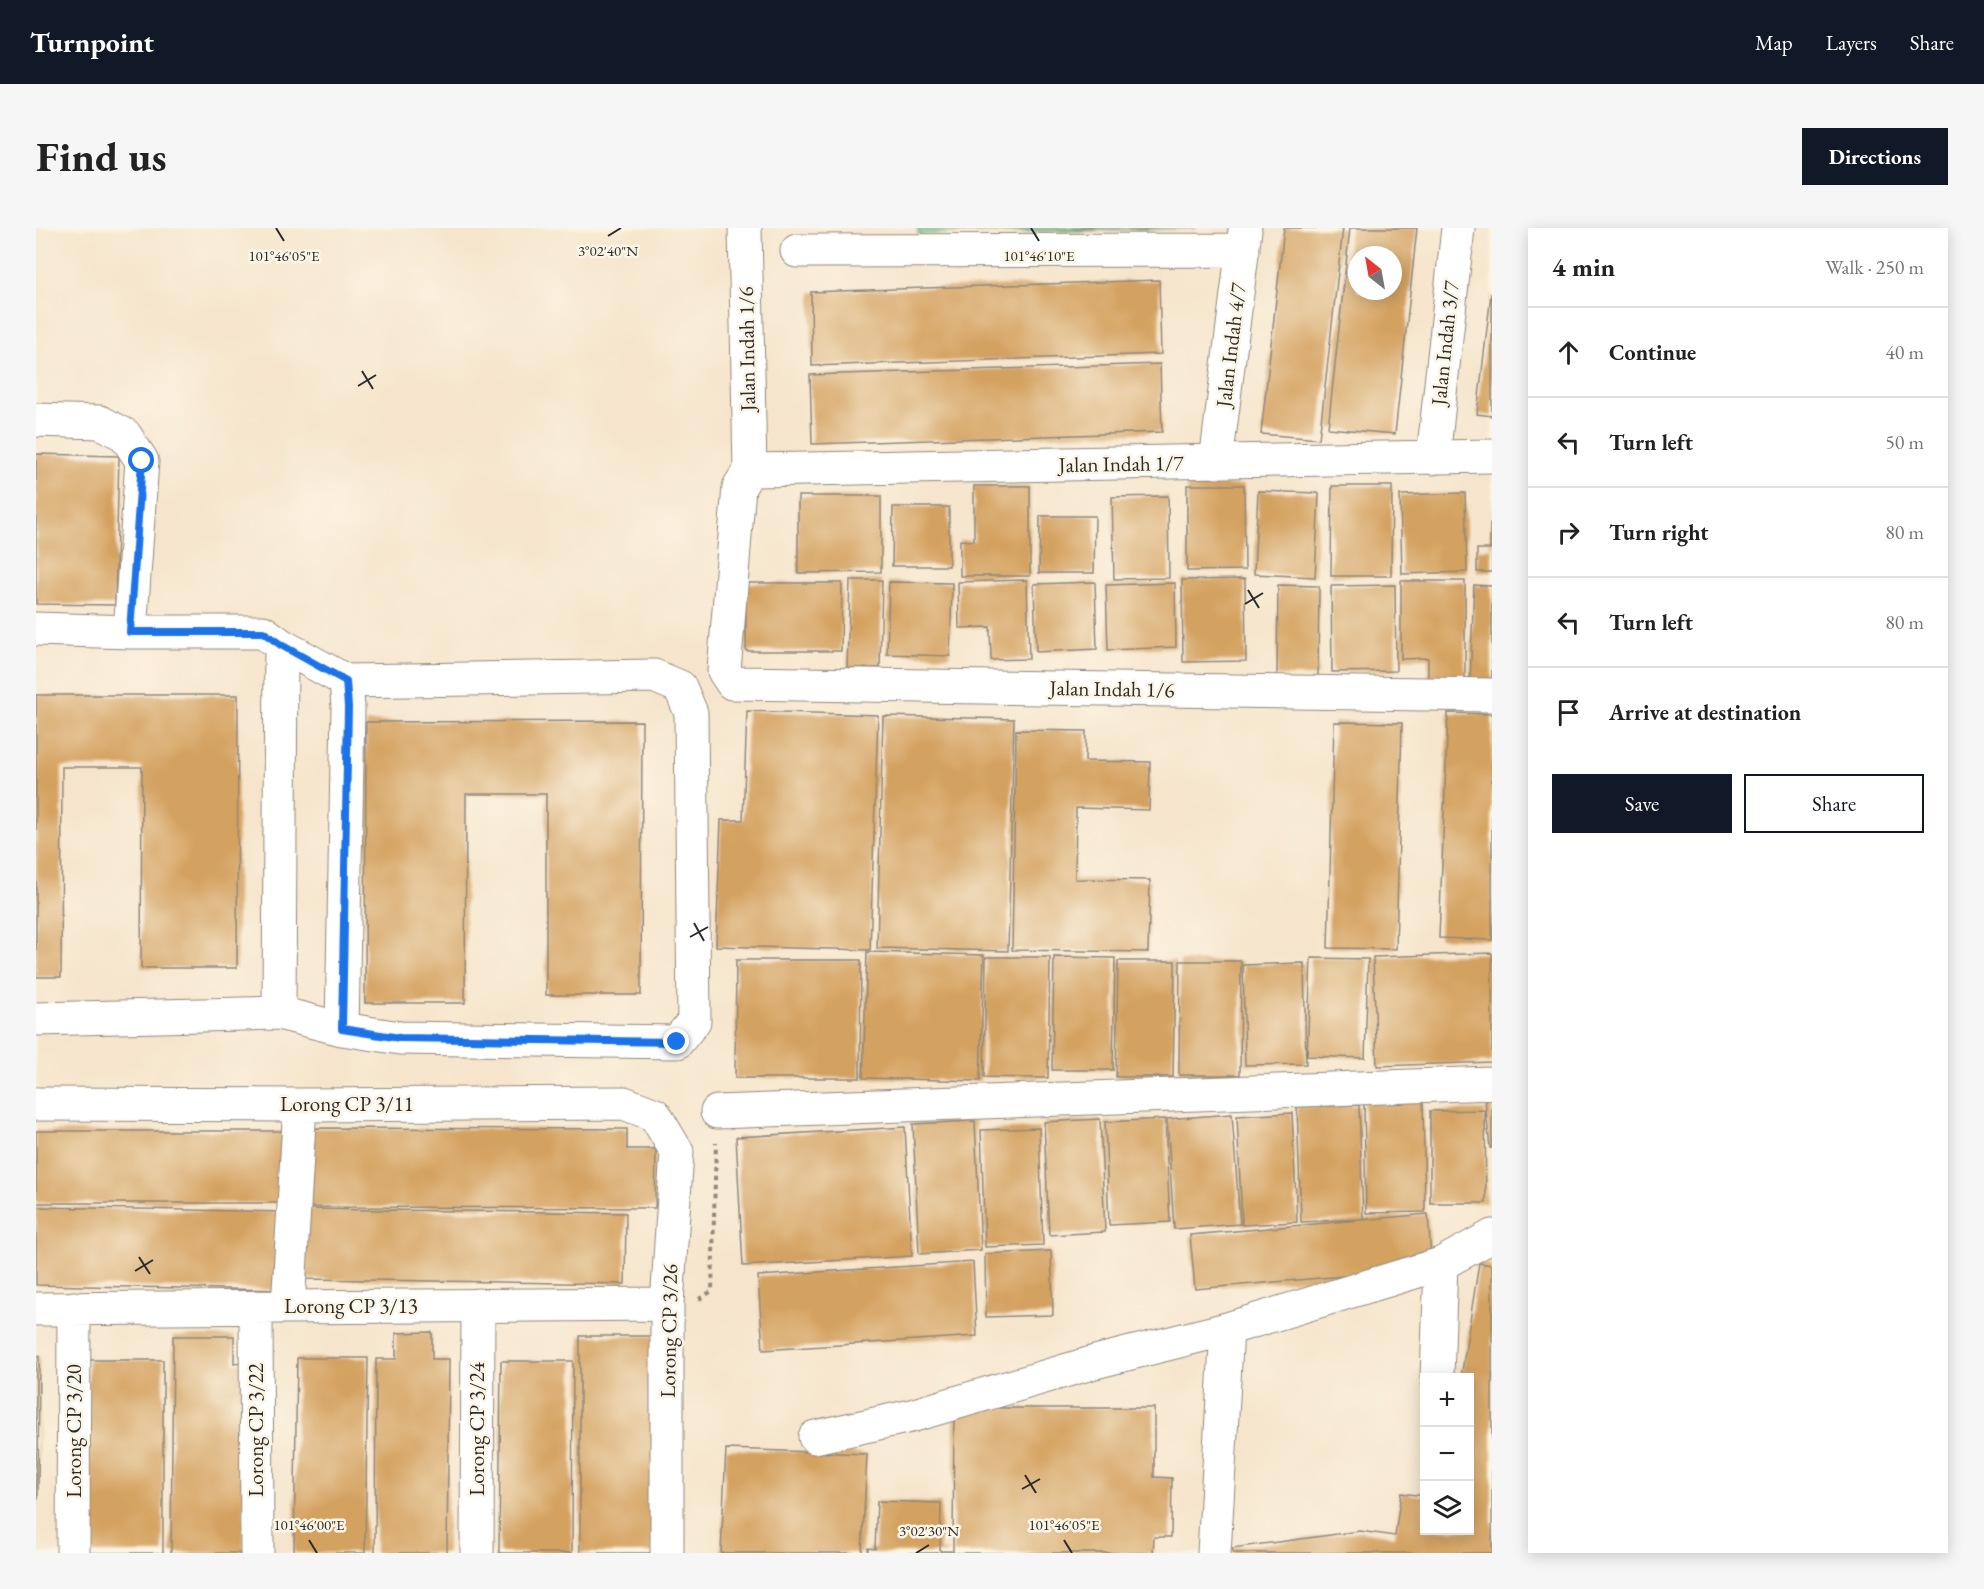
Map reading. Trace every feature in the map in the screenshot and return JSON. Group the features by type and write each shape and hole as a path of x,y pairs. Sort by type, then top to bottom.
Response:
{"street":[{"name":"Jalan Indah 1/6","path":"745,228 750,470 739,487 737,510 724,671 732,683 1492,695"},
{"name":"Jalan Indah 3/7","path":"1432,458 1458,228"},
{"path":"797,251 1244,239"},
{"name":"Jalan Indah 4/7","path":"1216,462 1244,239"},
{"path":"36,420 100,422 125,435 142,461 130,632"},
{"name":"Jalan Indah 1/7","path":"750,470 1492,456"},
{"path":"36,629 263,632 281,653 279,1013"},
{"path":"36,646 261,647 281,653 346,681 654,676 680,687 691,713 693,1021 677,1042 400,1038 342,1029 279,1013 36,1019"},
{"path":"342,1029 346,681"},
{"path":"717,1112 1492,1083"},
{"name":"Lorong CP 3/11","path":"36,1104 624,1103 655,1115"},
{"name":"Lorong CP 3/22","path":"257,1553 272,1307 300,1105"},
{"name":"Lorong CP 3/26","path":"655,1115 677,1152 667,1304 667,1553"},
{"path":"815,1437 911,1416 1095,1362 1227,1329 1441,1264 1492,1236"},
{"path":"1437,1373 1441,1264"},
{"name":"Lorong CP 3/13","path":"36,1309 667,1304"},
{"name":"Lorong CP 3/24","path":"477,1553 478,1305"},
{"name":"Lorong CP 3/20","path":"73,1553 74,1308"},
{"path":"1214,1553 1227,1329"}],"path":[{"path":"667,1304 694,1302 712,1291 717,1112"}],"green space":[{"path":"918,228 1196,228 918,234"}],"building":[{"path":"1284,228 1343,228 1319,439 1261,434"},
{"path":"1350,228 1417,228 1395,434 1328,428 1348,246 1348,300 1402,300 1402,246 1348,246"},
{"path":"1159,280 1161,354 812,366 811,292"},
{"path":"1492,294 1492,416 1477,414"},
{"path":"1160,364 1162,432 812,444 810,375"},
{"path":"36,454 119,456 115,605 36,604"},
{"path":"1187,485 1244,485 1245,570 1187,571"},
{"path":"974,486 1030,486 1030,576 960,576 960,540 974,541"},
{"path":"1332,486 1392,486 1391,576 1331,576"},
{"path":"1258,491 1319,493 1315,577 1254,574"},
{"path":"1465,493 1467,572 1402,574 1400,495"},
{"path":"798,496 881,496 881,572 798,573"},
{"path":"1168,496 1169,578 1114,579 1112,497"},
{"path":"893,507 949,507 949,566 892,566"},
{"path":"1040,516 1095,516 1094,573 1039,573"},
{"path":"1490,524 1492,524 1492,572 1477,572 1477,549 1490,549"},
{"path":"1245,579 1246,661 1183,662 1182,580"},
{"path":"850,580 882,580 880,668 847,668"},
{"path":"1027,580 1029,659 991,660 990,627 959,628 958,582"},
{"path":"1401,581 1465,581 1465,682 1428,682 1428,658 1401,659"},
{"path":"889,582 952,583 950,656 887,654"},
{"path":"1095,582 1097,649 1036,652 1034,584"},
{"path":"746,583 842,583 841,651 746,651"},
{"path":"1175,583 1176,647 1108,650 1106,585"},
{"path":"1278,585 1319,586 1318,676 1277,676"},
{"path":"1395,585 1396,671 1332,672 1331,586"},
{"path":"1474,585 1492,586 1492,682 1470,682"},
{"path":"36,695 238,695 237,968 141,968 142,767 62,767 61,977 36,977"},
{"path":"747,711 878,715 870,950 716,946 721,820 743,820"},
{"path":"1448,713 1492,714 1492,940 1439,938"},
{"path":"883,716 1014,719 1008,951 877,948"},
{"path":"642,721 641,995 546,995 546,794 466,794 465,1003 365,1003 366,722"},
{"path":"1334,722 1402,723 1396,949 1328,948"},
{"path":"1016,730 1086,731 1085,761 1150,762 1149,810 1076,808 1075,879 1150,880 1148,952 1012,950"},
{"path":"867,952 984,955 980,1081 863,1078"},
{"path":"1492,953 1492,1062 1377,1066 1373,957"},
{"path":"986,957 1050,957 1048,1078 984,1077"},
{"path":"1054,957 1115,958 1113,1070 1052,1070"},
{"path":"1311,958 1368,959 1365,1058 1307,1056"},
{"path":"736,960 861,960 860,1078 735,1078"},
{"path":"1118,961 1175,961 1173,1077 1116,1077"},
{"path":"1180,961 1241,961 1240,1075 1179,1075"},
{"path":"1304,963 1306,1064 1245,1065 1243,965"},
{"path":"1492,1099 1492,1148 1490,1148 1485,1100"},
{"path":"1423,1100 1425,1212 1366,1213 1364,1102"},
{"path":"1359,1105 1363,1219 1301,1222 1297,1107"},
{"path":"1485,1110 1486,1203 1430,1203 1430,1111"},
{"path":"1292,1113 1297,1222 1242,1225 1237,1116"},
{"path":"1232,1114 1240,1224 1174,1229 1167,1119"},
{"path":"1100,1119 1105,1232 1049,1235 1044,1122"},
{"path":"1165,1119 1170,1222 1109,1225 1105,1122"},
{"path":"975,1121 981,1250 919,1254 913,1124"},
{"path":"905,1127 912,1256 743,1266 736,1137"},
{"path":"304,1128 627,1129 627,1149 656,1149 655,1208 303,1207"},
{"path":"1039,1128 1043,1245 985,1247 981,1130"},
{"path":"36,1131 286,1131 285,1203 36,1203"},
{"path":"36,1207 282,1212 280,1290 36,1285"},
{"path":"306,1209 626,1213 625,1284 305,1279"},
{"path":"1428,1214 1431,1257 1402,1271 1195,1289 1190,1235"},
{"path":"1051,1251 1053,1315 986,1317 985,1254"},
{"path":"973,1262 977,1336 763,1350 758,1276"},
{"path":"1479,1263 1492,1265 1492,1553 1234,1553 1232,1548 1360,1531 1395,1536 1401,1493 1420,1495 1420,1535 1474,1535 1474,1373 1462,1373"},
{"path":"432,1332 432,1359 449,1359 447,1553 375,1553 376,1359 396,1359 396,1333"},
{"path":"173,1336 234,1336 234,1363 245,1362 244,1553 171,1553"},
{"path":"580,1336 654,1336 653,1553 580,1553"},
{"path":"39,1356 38,1499 36,1499 36,1357"},
{"path":"297,1358 368,1358 365,1553 294,1553"},
{"path":"88,1360 163,1360 163,1553 88,1553"},
{"path":"501,1361 573,1361 572,1553 499,1553"},
{"path":"954,1408 1154,1408 1154,1477 1172,1478 1171,1537 1154,1537 1153,1553 953,1553"},
{"path":"726,1449 867,1454 862,1553 721,1553"},
{"path":"877,1501 941,1503 940,1551 951,1551 951,1553 868,1553 868,1548 875,1549"}],"route":[{"path":"142,461 130,632 263,632 281,645 346,681 348,707 342,1029 400,1038 677,1042"}]}
